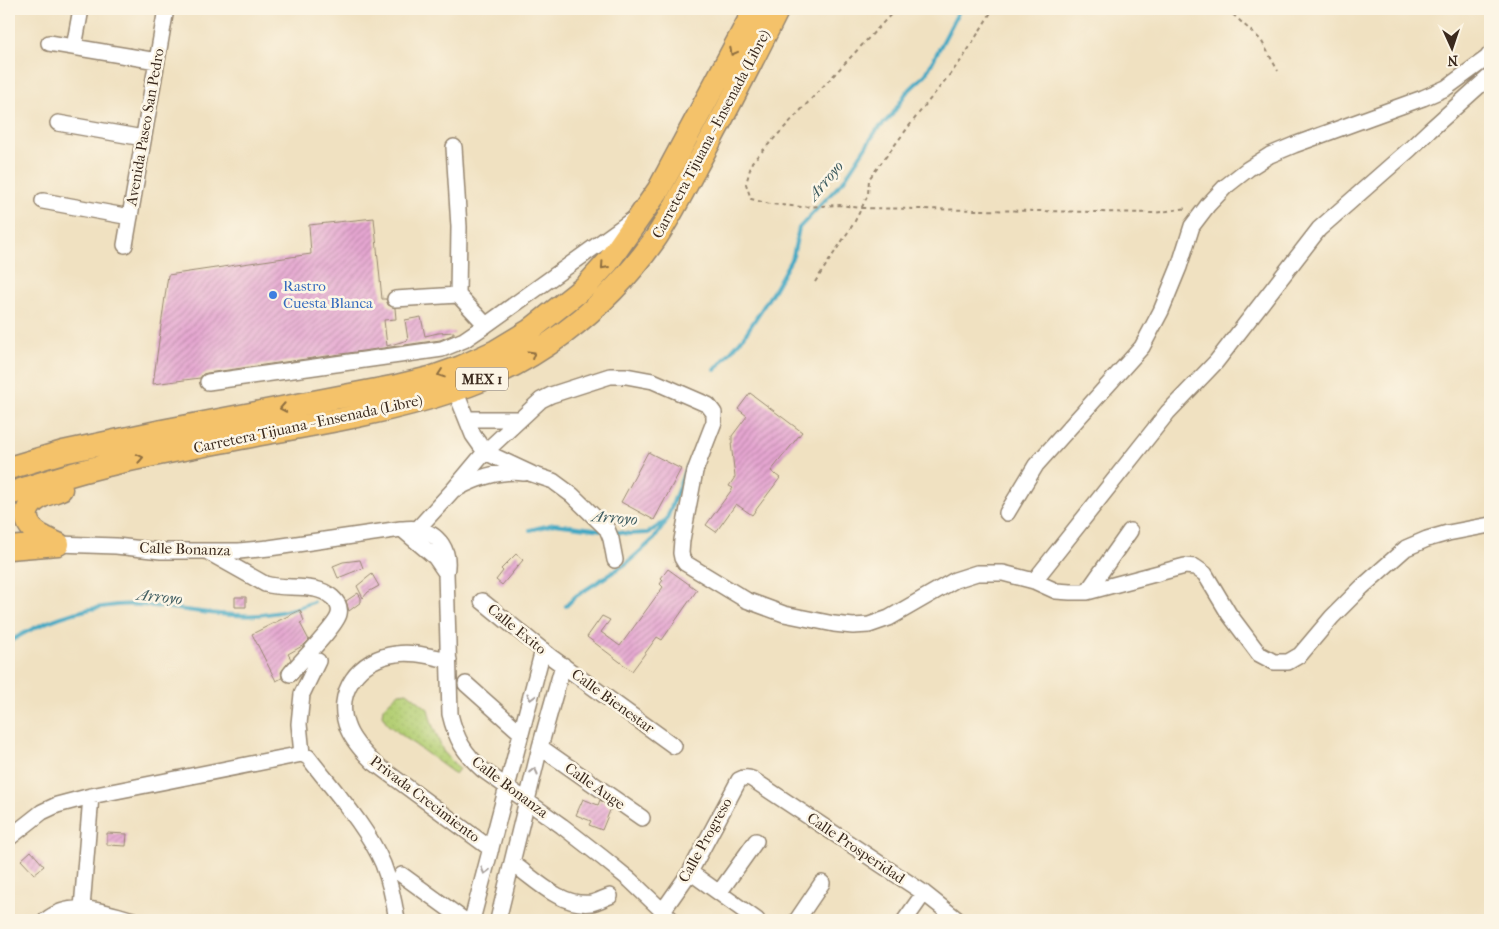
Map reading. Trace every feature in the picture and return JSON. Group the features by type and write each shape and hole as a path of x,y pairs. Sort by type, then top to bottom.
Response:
{"highway":[{"name":"Carretera Tijuana - Ensenada (Libre)","path":"9,468 63,452 430,378 461,367 496,351 529,331 587,285 608,262 645,211 659,190 755,9"},
{"name":"Carretera Tijuana - Ensenada (Libre)","path":"9,494 51,480 108,465 372,413 413,403 455,390 493,375 526,358 558,338 588,315 653,243 716,132 778,9"},
{"path":"58,544 40,535 32,528 27,519 26,511 39,498 62,489 108,465"},
{"path":"9,548 58,544"}],"street":[{"path":"74,47 81,9"},
{"name":"Avenida Paseo San Pedro","path":"125,246 166,9"},
{"path":"49,43 157,61"},
{"path":"1007,513 1036,465 1142,347 1161,311 1192,226 1225,187 1248,169 1294,145 1446,88 1490,54"},
{"path":"1034,581 1168,412 1216,362 1319,229 1490,76"},
{"path":"58,123 143,138"},
{"path":"454,147 459,227 458,295 486,325"},
{"path":"43,201 130,217"},
{"path":"208,382 442,349 464,340 645,211"},
{"path":"395,299 458,295"},
{"path":"410,532 454,489 485,452 518,419 541,400 610,376 626,376 653,381 708,405 714,413 714,422 695,471 682,540 682,558 685,563 746,600 784,614 834,624 869,625 889,618 954,580 977,573 1004,572 1034,581 1056,591 1087,592 1185,566 1195,567 1205,574 1229,614 1259,654 1274,662 1288,662 1300,655 1332,617 1406,548 1448,533 1490,525"},
{"path":"455,390 473,435 485,452 532,474 553,481 572,495 607,529 611,538 615,560"},
{"path":"467,419 518,419"},
{"path":"454,489 478,478 497,473 513,471 532,474"},
{"path":"1087,592 1130,531"},
{"name":"Calle Bonanza","path":"58,544 206,552 269,548 410,532 431,535 433,545 444,546 447,555 450,714 461,746 471,760 483,770 562,826 603,858 630,880 667,916"},
{"path":"206,552 265,584 275,587 318,589 327,593 339,606 339,615 333,625 290,674"},
{"name":"Calle Exito","path":"482,601 552,657"},
{"name":"Privada Crecimiento","path":"449,660 408,653 394,654 374,660 362,669 351,682 344,696 344,712 348,729 359,747 373,762 491,848"},
{"path":"472,920 521,733 552,657"},
{"path":"498,920 527,802 544,750 552,657"},
{"name":"Calle Bienestar","path":"552,657 674,746"},
{"path":"302,754 299,724 302,694 318,661"},
{"path":"466,684 521,733"},
{"name":"Calle Auge","path":"544,750 642,818"},
{"path":"9,838 42,812 57,805 91,796 302,754 308,757 370,839 383,865 397,920"},
{"name":"Calle Progreso","path":"667,916 739,780 752,778"},
{"name":"Calle Prosperidad","path":"752,778 924,893 958,920"},
{"path":"82,914 91,796"},
{"path":"719,893 756,841"},
{"path":"512,864 556,895 573,902 592,903 610,896"},
{"path":"690,872 757,920"},
{"path":"402,875 464,920"},
{"path":"797,920 822,882"},
{"path":"905,920 924,893"},
{"path":"46,920 67,910 82,914 107,912 133,920"}],"path":[{"path":"896,9 752,162 746,184 751,199 770,204 802,207 840,205 861,208 1154,212 1208,205"},
{"path":"815,282 854,224 868,195 870,179 919,112 963,58 993,9"},
{"path":"1227,9 1261,40 1278,71"},
{"path":"1484,9 1490,14"}],"green space":[{"path":"407,692 428,709 443,751 459,769 455,774 388,725 382,715 383,708 399,693"}],"building":[{"name":"Rastro Cuesta Blanca","path":"374,218 382,299 386,299 388,305 395,308 396,319 384,320 387,346 408,340 405,320 421,317 425,336 438,333 454,332 454,334 440,340 207,373 203,374 200,378 153,384 168,275 311,254 309,225"},
{"path":"750,393 802,432 771,471 780,478 752,515 736,504 716,532 706,525 733,488 729,486 735,477 731,443 732,436 747,416 738,409"},
{"path":"648,452 681,469 654,520 621,502"},
{"path":"516,554 523,560 502,585 496,580 503,571 501,569"},
{"path":"360,560 363,568 338,578 333,566 343,562"},
{"path":"668,569 697,590 662,640 657,637 632,671 587,637 602,616 610,620 601,632 620,646 663,587 660,584 663,580 661,578"},
{"path":"372,574 379,586 368,592 363,598 357,586"},
{"path":"358,593 361,602 349,611 346,601"},
{"path":"235,597 246,597 246,607 235,607"},
{"path":"300,610 304,621 300,623 309,640 288,654 291,659 281,672 282,678 276,681 252,634"},
{"path":"583,799 598,805 600,800 611,808 602,830 589,825 591,821 576,815"},
{"path":"107,833 127,834 126,846 107,845"},
{"path":"31,851 44,866 34,874 21,860"}],"waterway":[{"name":"Arroyo","path":"715,370 745,335 774,290 793,256 799,228 844,180 876,131 892,115 906,93 926,74 960,9"},
{"name":"Arroyo","path":"611,531 630,534 648,533 666,521 687,466"},
{"path":"566,606 576,596 627,563 654,539 665,523"},
{"name":"Arroyo","path":"530,530 554,524 602,530"},
{"name":"Arroyo","path":"9,642 34,628 60,617 123,604 242,616 277,613 313,602"}],"place":[{"name":"Rastro Cuesta Blanca","path":"273,295"}]}
